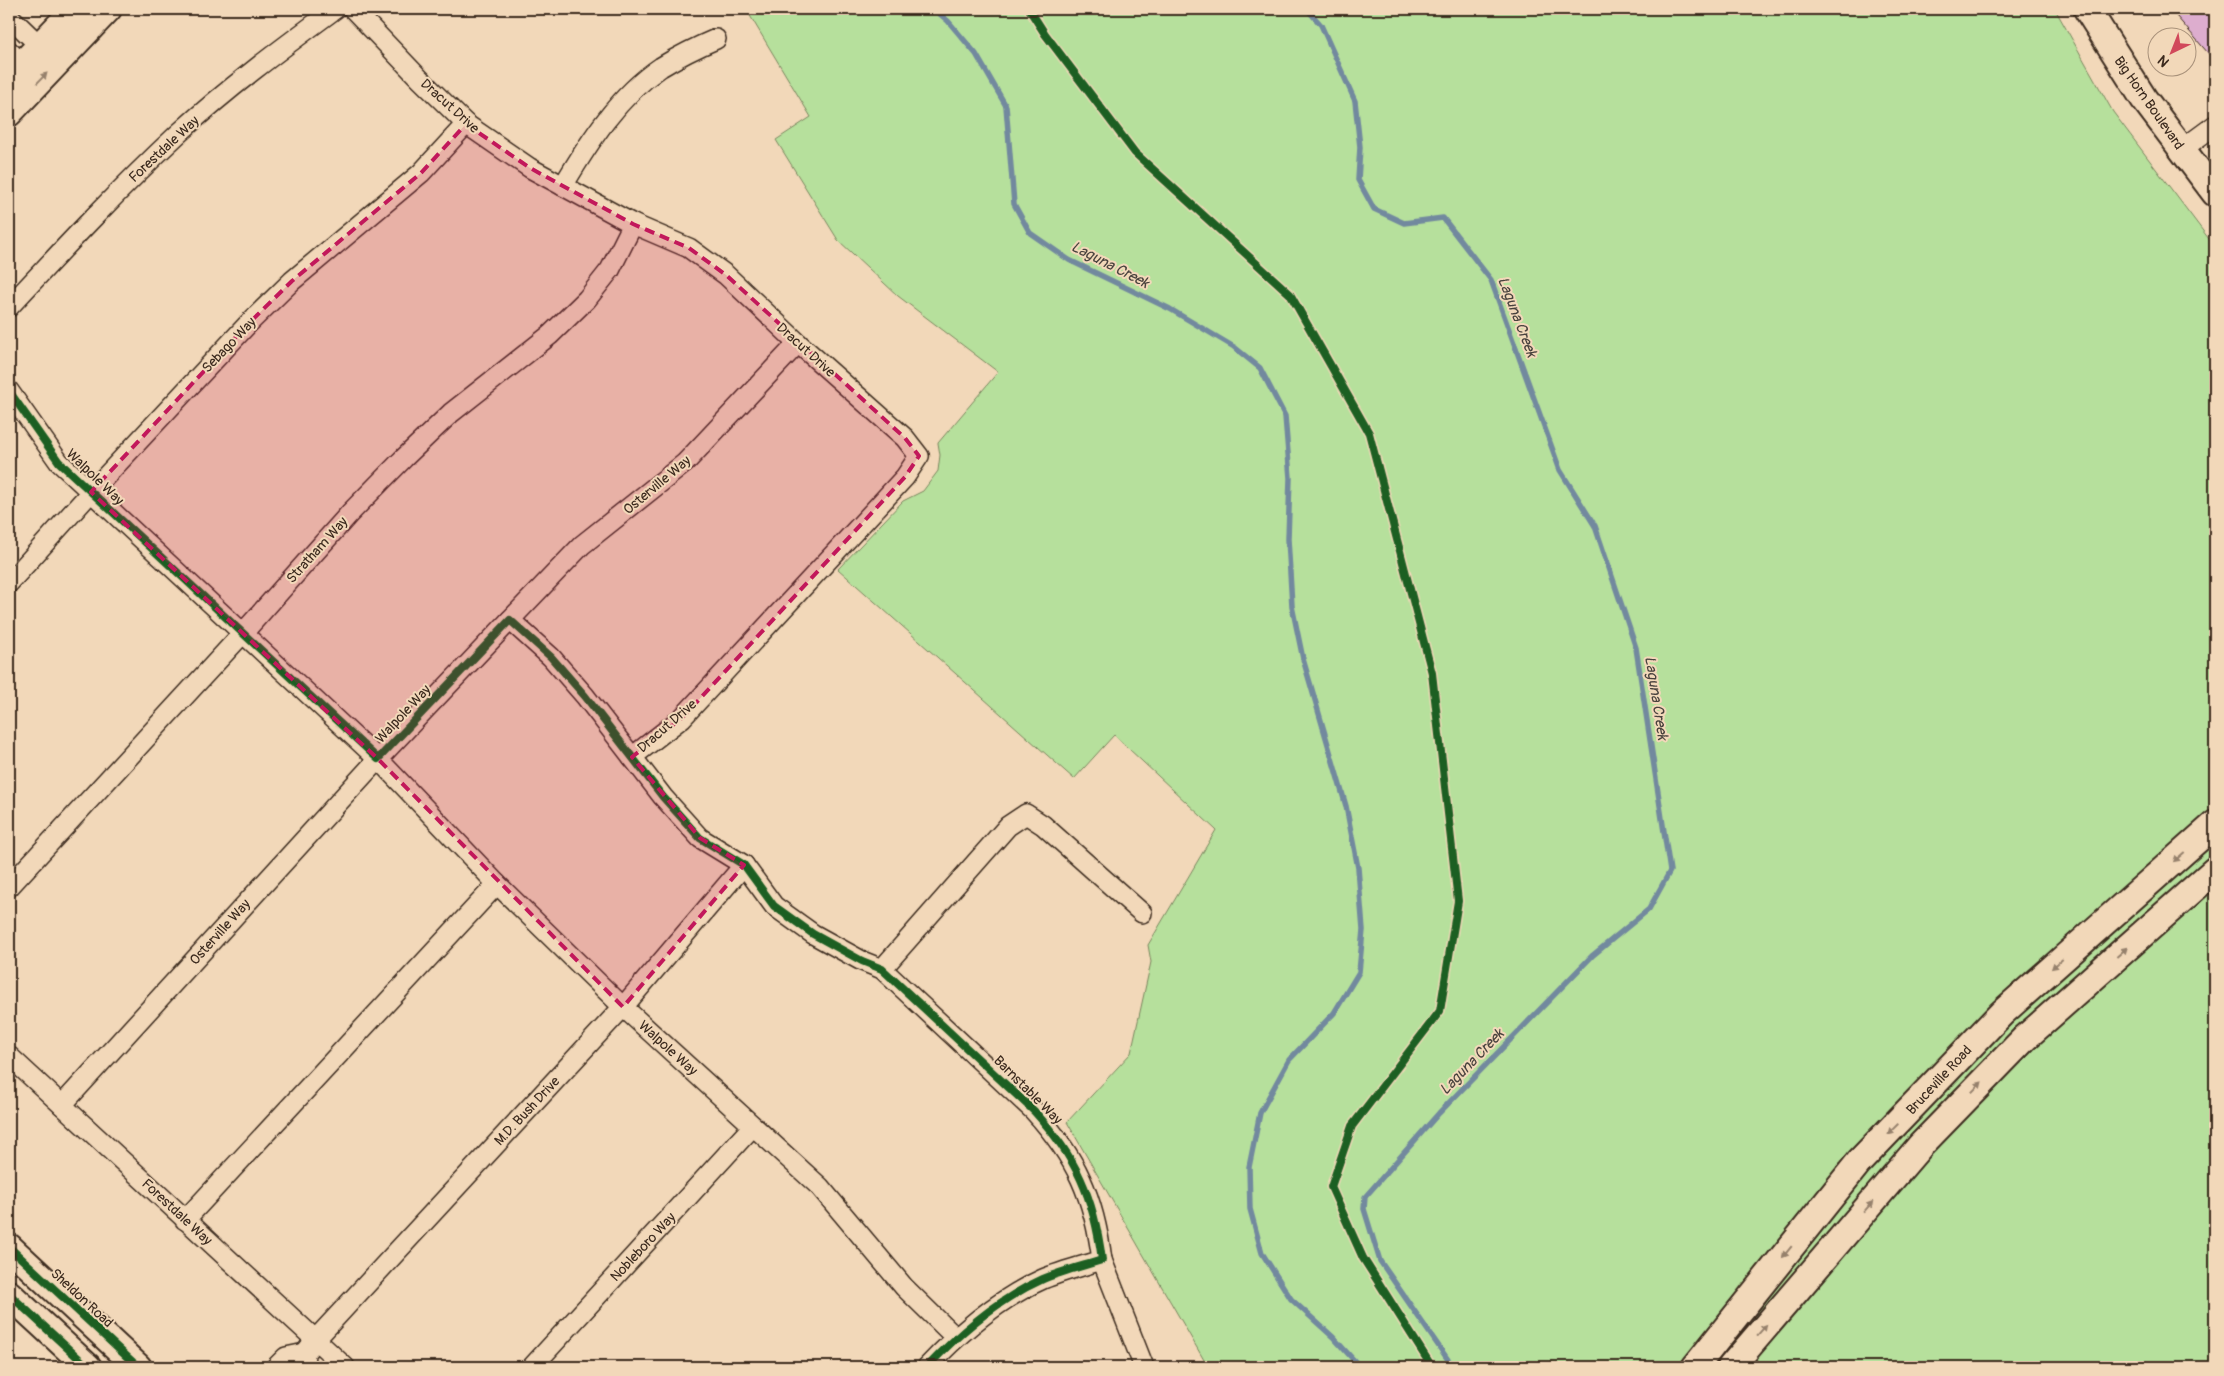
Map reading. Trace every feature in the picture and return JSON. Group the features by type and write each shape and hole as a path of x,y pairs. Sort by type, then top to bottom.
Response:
{"main road":[{"path":"20,60 75,9"},
{"path":"9,113 108,9"},
{"name":"Big Horn Boulevard","path":"2087,9 2144,98 2215,193"},
{"name":"Bruceville Road","path":"1695,1367 1859,1162 1995,1020 2215,824"},
{"path":"1730,1367 1920,1145 2025,1038 2215,870"},
{"name":"Sheldon Road","path":"9,1248 138,1367"},
{"path":"9,1294 88,1367"}],"street":[{"name":"Forestdale Way","path":"9,307 111,198 180,132 273,55 336,9"},
{"name":"Dracut Drive","path":"354,9 420,79 466,124 530,168 632,224 689,248 726,275 798,343 905,438 919,456 905,476 682,718 632,757"},
{"path":"9,16 20,60"},
{"path":"563,186 588,143 610,115 638,87 659,68 685,53 716,39"},
{"name":"Sebago Way","path":"9,583 248,324 292,281 421,174 466,124"},
{"path":"2181,150 2215,125"},
{"name":"Stratham Way","path":"9,887 243,633 350,513 404,458 451,413 550,336 587,300 610,270 632,224"},
{"name":"Osterville Way","path":"510,620 582,545 685,463 798,343"},
{"name":"Walpole Way","path":"9,391 59,462 378,759 497,884 623,1007 820,1187 844,1213 899,1281 955,1337"},
{"path":"510,620 551,657 585,696 663,797 700,838 744,866"},
{"name":"Walpole Way","path":"378,759 510,620"},
{"name":"Osterville Way","path":"62,1105 378,759"},
{"path":"882,969 1008,826 1026,814 1043,825 1142,913"},
{"name":"Barnstable Way","path":"744,866 774,906 813,934 862,961 882,969 1034,1111 1055,1135 1071,1157 1085,1190 1099,1232 1102,1260 1144,1367"},
{"name":"M.D. Bush Drive","path":"276,1367 286,1357 308,1353 623,1007 744,866"},
{"path":"185,1220 497,884"},
{"name":"Forestdale Way","path":"9,1056 185,1220 308,1353 345,1367"},
{"name":"Nobleboro Way","path":"532,1367 754,1126"},
{"path":"927,1367 955,1337 1004,1299 1044,1278 1102,1260"}],"highlighted area":[{"path":"466,124 530,168 633,224 689,248 726,275 905,438 919,456 905,477 682,718 632,757 700,838 744,865 623,1007 378,759 91,492 248,324 292,281 421,173"}],"green space":[{"path":"746,9 2055,9 2113,112 2215,247 2215,1367 1208,1367 1067,1122 1131,1053 1151,962 1148,945 1216,830 1114,735 1074,779 838,569 903,501 923,491 938,471 940,455 938,443 998,372 898,296 838,240 776,140 811,117"}],"building":[{"path":"2170,9 2215,9 2215,61 2196,39 2196,28 2186,28"}],"waterway":[{"name":"Laguna Creek","path":"934,9 948,21 976,54 1006,106 1014,204 1030,233 1069,260 1170,309 1234,347 1260,368 1285,416 1290,478 1288,539 1292,606 1303,659 1346,806 1358,868 1363,930 1359,972 1334,1013 1289,1060 1260,1113 1249,1167 1250,1209 1262,1253 1291,1299 1333,1337 1360,1367"},
{"name":"Laguna Creek","path":"1307,9 1321,25 1355,101 1360,147 1358,180 1374,209 1404,223 1443,218 1491,280 1560,470 1595,526 1636,648 1670,871 1649,909 1593,955 1439,1113 1365,1197 1364,1209 1380,1261 1453,1367"}],"cycle path":[{"path":"1029,9 1045,34 1135,153 1290,294 1369,433 1432,673 1458,901 1440,1011 1352,1126 1331,1187 1363,1258 1432,1367"},
{"path":"9,391 59,462 378,759 510,620 551,657 585,696 663,797 700,838 744,865 774,906 813,934 862,961 882,969 1034,1111 1061,1145 1081,1179 1094,1217 1102,1260 1050,1276 1011,1296 981,1317 927,1367"},
{"path":"9,1247 138,1367"},
{"path":"9,1294 88,1367"}]}
